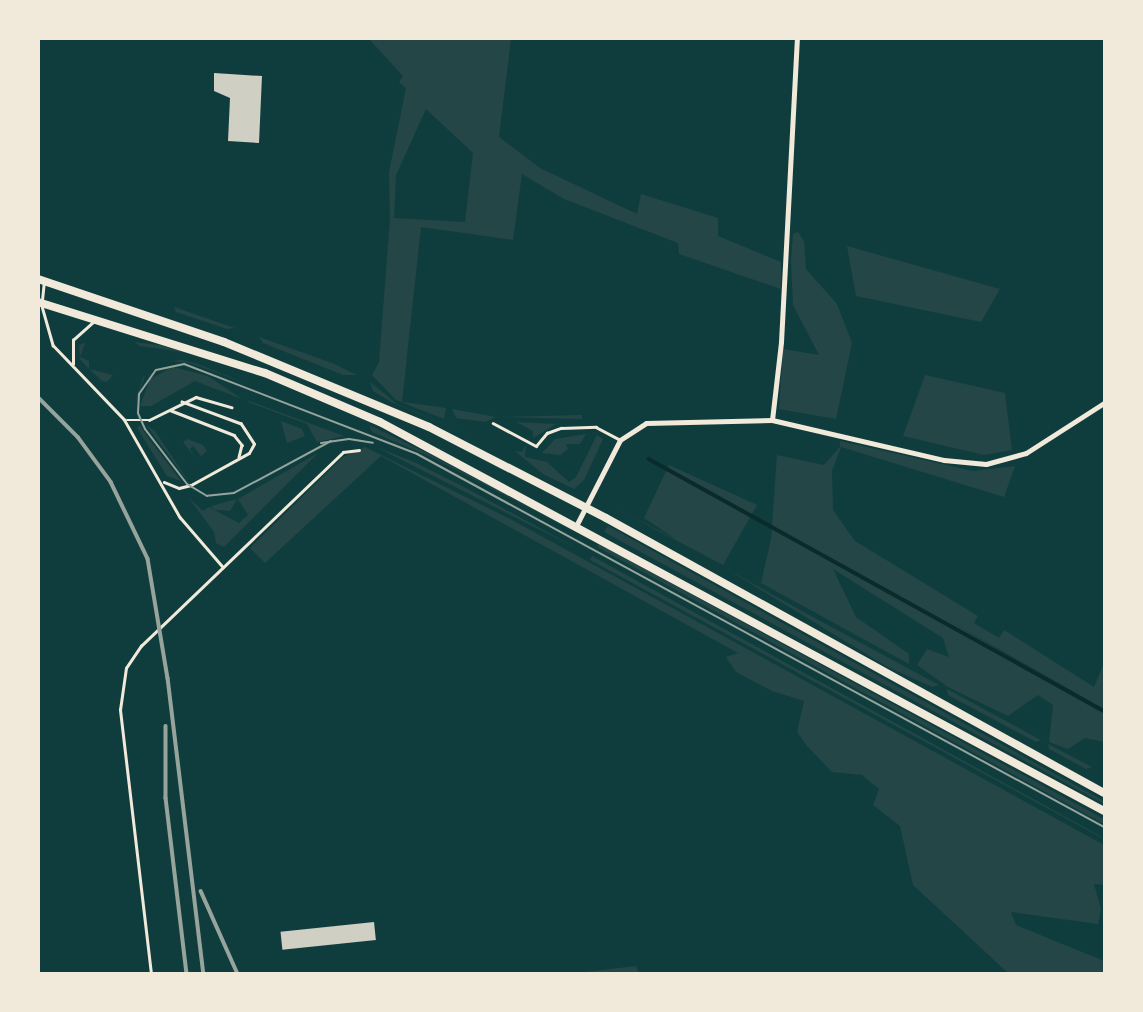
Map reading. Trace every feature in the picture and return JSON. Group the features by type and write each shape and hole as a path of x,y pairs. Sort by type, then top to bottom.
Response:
{"main road":[{"path":"41,280 321,379 429,427 586,507 1104,793"},
{"path":"40,302 214,355 324,396 577,524 1104,811"}],"street":[{"path":"772,420 781,342 797,38"},
{"path":"577,524 620,440 639,426 657,422 772,420 944,460 986,464 1026,453 1104,402"}],"lane":[{"path":"41,280 40,302 48,335 74,368 124,419 164,482 180,517 223,567"},
{"path":"74,368 71,348 76,335 86,325 102,321"},
{"path":"124,419 149,420 182,402 205,397 232,407"},
{"path":"164,482 189,486 249,453 254,444 247,428 182,402"},
{"path":"169,409 234,435 242,447 237,460"},
{"path":"493,423 536,446 547,433 561,428 596,428 620,440"},
{"path":"151,974 120,701 126,668 141,646 172,615 343,452 359,450"}],"shaded area":[{"path":"369,39 511,39 499,137 540,168 637,214 641,194 718,218 718,236 781,262 781,289 679,254 678,243 564,199 522,174 513,240 421,227 402,402 446,408 444,419 396,400 372,375 379,362 390,218 389,172 406,88 399,82 403,76","holes":["426,109 473,153 465,222 394,218 396,175"]},
{"path":"798,232 804,241 806,269 837,304 852,343 836,419 779,409 783,349 819,355 793,305 791,260 793,234"},
{"path":"847,246 1000,289 981,322 856,296"},
{"path":"174,307 235,328 227,329 176,312"},
{"path":"259,337 332,363 357,375 343,375 263,343"},
{"path":"134,342 159,345 189,353 140,346"},
{"path":"85,343 80,357 89,361 89,369 80,359 79,345"},
{"path":"171,361 195,363 248,384 190,363"},
{"path":"173,367 208,376 242,399 195,381 151,406 140,406 150,379"},
{"path":"89,369 113,375 107,382 102,381"},
{"path":"925,375 1005,393 1012,450 984,455 903,436"},
{"path":"370,382 397,404 483,441 391,402 373,391"},
{"path":"248,402 344,436 317,442 307,424"},
{"path":"452,409 496,417 485,422 456,418"},
{"path":"582,415 582,419 496,417"},
{"path":"281,421 302,429 305,436 287,443"},
{"path":"516,422 556,424 533,438 533,431"},
{"path":"140,425 181,481 167,476 137,428"},
{"path":"146,425 155,431 187,480"},
{"path":"369,425 425,452 589,539 431,457 372,432"},
{"path":"586,434 580,444 566,444 568,449 560,455 542,453 555,439"},
{"path":"597,435 603,439 584,480 574,489 543,474 515,451 522,452 526,445 525,457 547,462 569,482 576,477"},
{"path":"187,439 203,445 207,451 201,456 193,446 190,449 196,459 183,442"},
{"path":"840,441 973,471 1015,466 1004,497 841,447 832,471 833,510 855,541 978,616 974,623 999,638 1004,630 1094,687 1104,663 1104,709 946,619 1104,712 1104,742 1085,738 1068,749 1049,742 1053,705 1038,695 1008,716 948,687 917,665 927,649 949,657 943,638 833,569 856,617 909,654 909,664 761,583 771,539 777,455 824,465 840,447"},
{"path":"365,447 512,520 1104,845 1104,885 1094,884 1101,909 1098,924 1011,912 1016,925 1104,961 1104,973 1008,973 913,885 900,826 873,805 879,789 862,775 832,772 807,746 797,732 804,701 772,691 736,672 726,657 738,653 381,456 265,563 250,548 343,457"},
{"path":"376,447 414,462 466,488 582,551"},
{"path":"318,453 224,547 216,543 214,532 189,498 203,511 209,507 239,523 248,515 238,499"},
{"path":"669,465 757,505 723,565 615,508 676,539 644,518"},
{"path":"237,499 230,511 214,510 211,506"},
{"path":"608,526 1104,801 1104,804 604,532"},
{"path":"599,544 1104,819 1104,824 597,547"},
{"path":"592,556 1104,838 1104,839 590,560"},
{"path":"725,568 939,685 932,687 886,666"},
{"path":"947,689 1041,740 1036,742 948,695"},
{"path":"1048,744 1092,767 1086,769 1049,749"},
{"path":"636,966 639,973 577,973"}],"building":[{"path":"214,73 262,76 259,143 228,141 230,98 214,91"},
{"path":"374,922 376,940 282,950 281,932"}],"waterway":[{"path":"649,459 1104,711"}],"tram line":[{"path":"331,441 234,493 207,496 187,484 145,429 138,413 139,394 156,370 184,364 417,454 1104,827"},
{"path":"321,443 349,439 373,443"}],"railway":[{"path":"38,397 78,437 111,482 148,559 168,678 204,974"},
{"path":"166,726 166,798 187,974"},
{"path":"201,891 238,974"}]}
